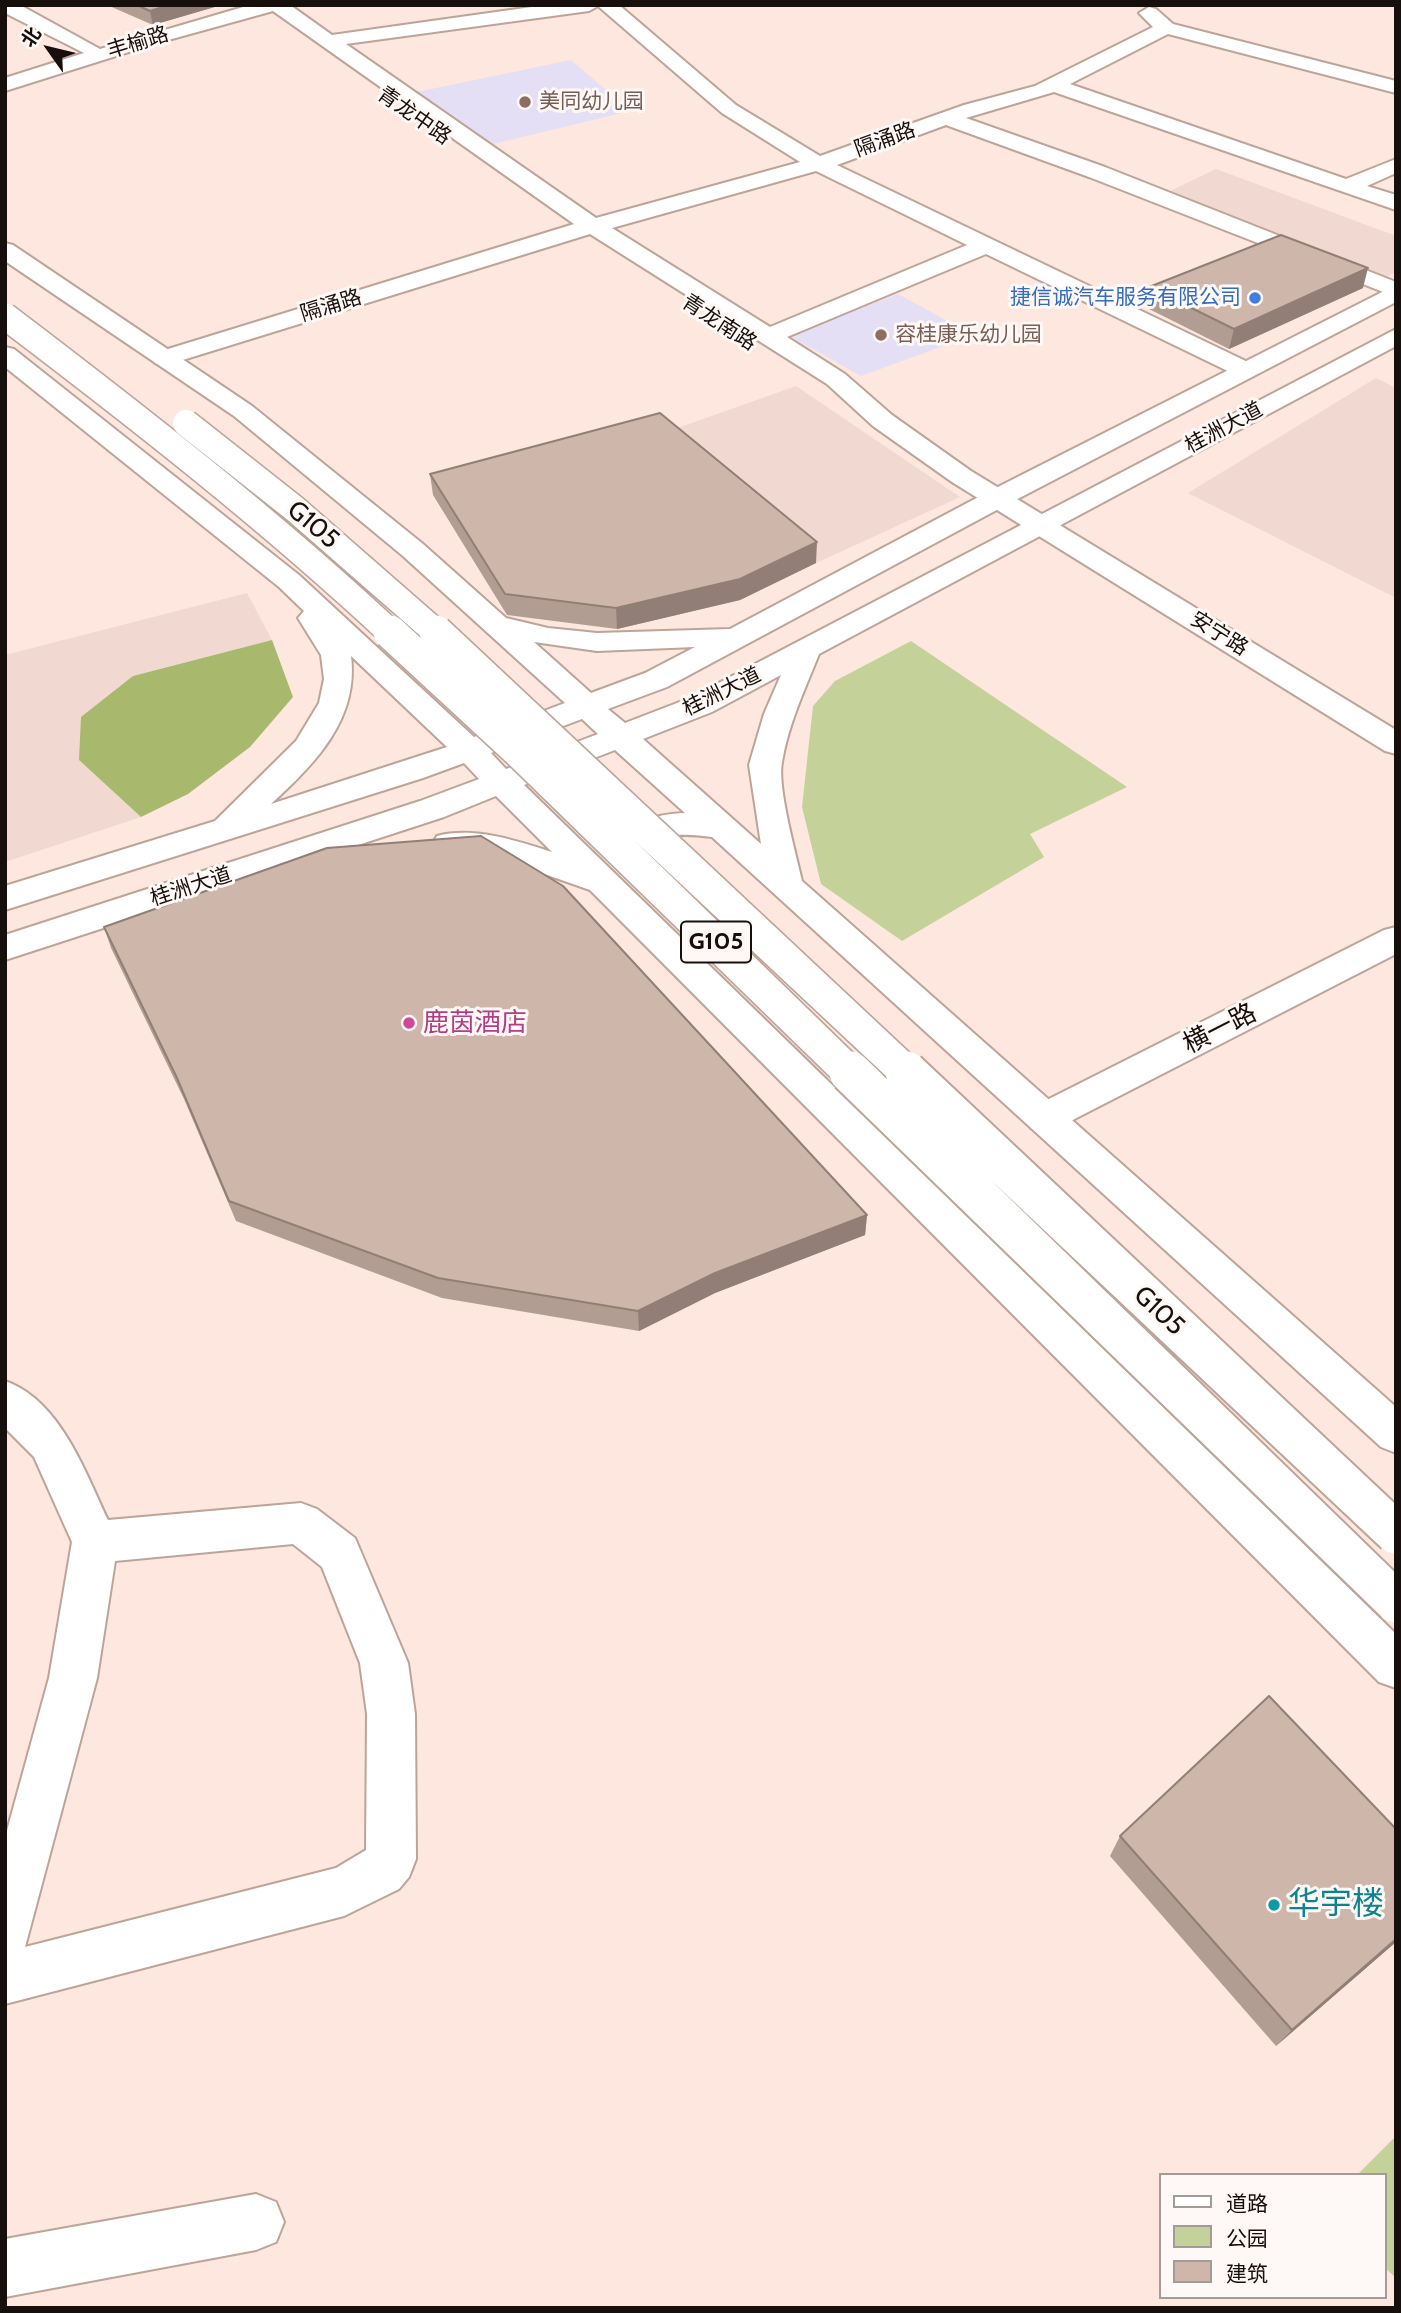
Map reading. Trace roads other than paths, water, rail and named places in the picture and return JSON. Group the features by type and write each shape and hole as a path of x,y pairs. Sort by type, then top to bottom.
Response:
{"main road":[{"path":"5,5 90,49"},
{"path":"329,41 589,5"},
{"path":"607,5 729,109 818,164 1245,370"},
{"path":"1163,5 1148,13 1166,28 1396,87"},
{"name":"丰榆路","path":"5,76 90,49 258,6"},
{"name":"丰榆路","path":"5,85 258,6"},
{"name":"青龙中路","path":"258,6 329,41 586,228"},
{"name":"青龙中路","path":"258,6 384,95 586,228"},
{"name":"隔涌路","path":"164,358 586,228 818,164 946,118 1052,85 1166,28"},
{"path":"1052,85 1396,203"},
{"path":"946,118 1097,172 1396,291"},
{"path":"1348,186 1396,165"},
{"name":"青龙南路","path":"586,228 836,379 865,408"},
{"name":"青龙南路","path":"586,228 813,384 865,408 996,499 1043,524"},
{"path":"768,336 987,246"},
{"path":"5,250 243,411 446,579 618,737 1396,1434"},
{"name":"G105","path":"5,289 274,492 470,661 1396,1533"},
{"name":"桂洲大道","path":"5,898 470,751 656,680 1396,291"},
{"name":"G105","path":"5,316 150,426 327,573 521,753 1396,1602"},
{"name":"桂洲大道","path":"5,948 432,808 701,705 1396,336"},
{"path":"5,354 289,581 470,751 1018,1296 1396,1666"},
{"name":"安宁路","path":"1043,524 1396,744"},
{"path":"342,631 376,633 426,621 440,607 446,593 446,579"},
{"path":"222,830 267,790 313,742 339,692 336,654 289,581"},
{"path":"496,624 548,636 597,642 740,636"},
{"path":"787,888 771,812 765,765 780,715 807,649"},
{"path":"612,891 615,870 628,847 641,834 681,824 721,828"},
{"path":"338,839 484,845 526,853 612,891"},
{"name":"横一路","path":"1044,1118 1396,939"},
{"path":"5,1399 50,1444 95,1542 73,1678 5,1932"},
{"path":"5,1978 344,1891 382,1871 391,1859 391,1714 384,1663 340,1553 301,1523 95,1542"},
{"path":"5,2267 257,2222"}],"place":[{"name":"美同幼儿园","path":"525,102"},
{"name":"捷信诚汽车服务有限公司","path":"1255,298"},
{"name":"容桂康乐幼儿园","path":"881,335"},
{"name":"鹿茵酒店","path":"409,1023"},
{"name":"华宇楼","path":"1274,1905"}]}
